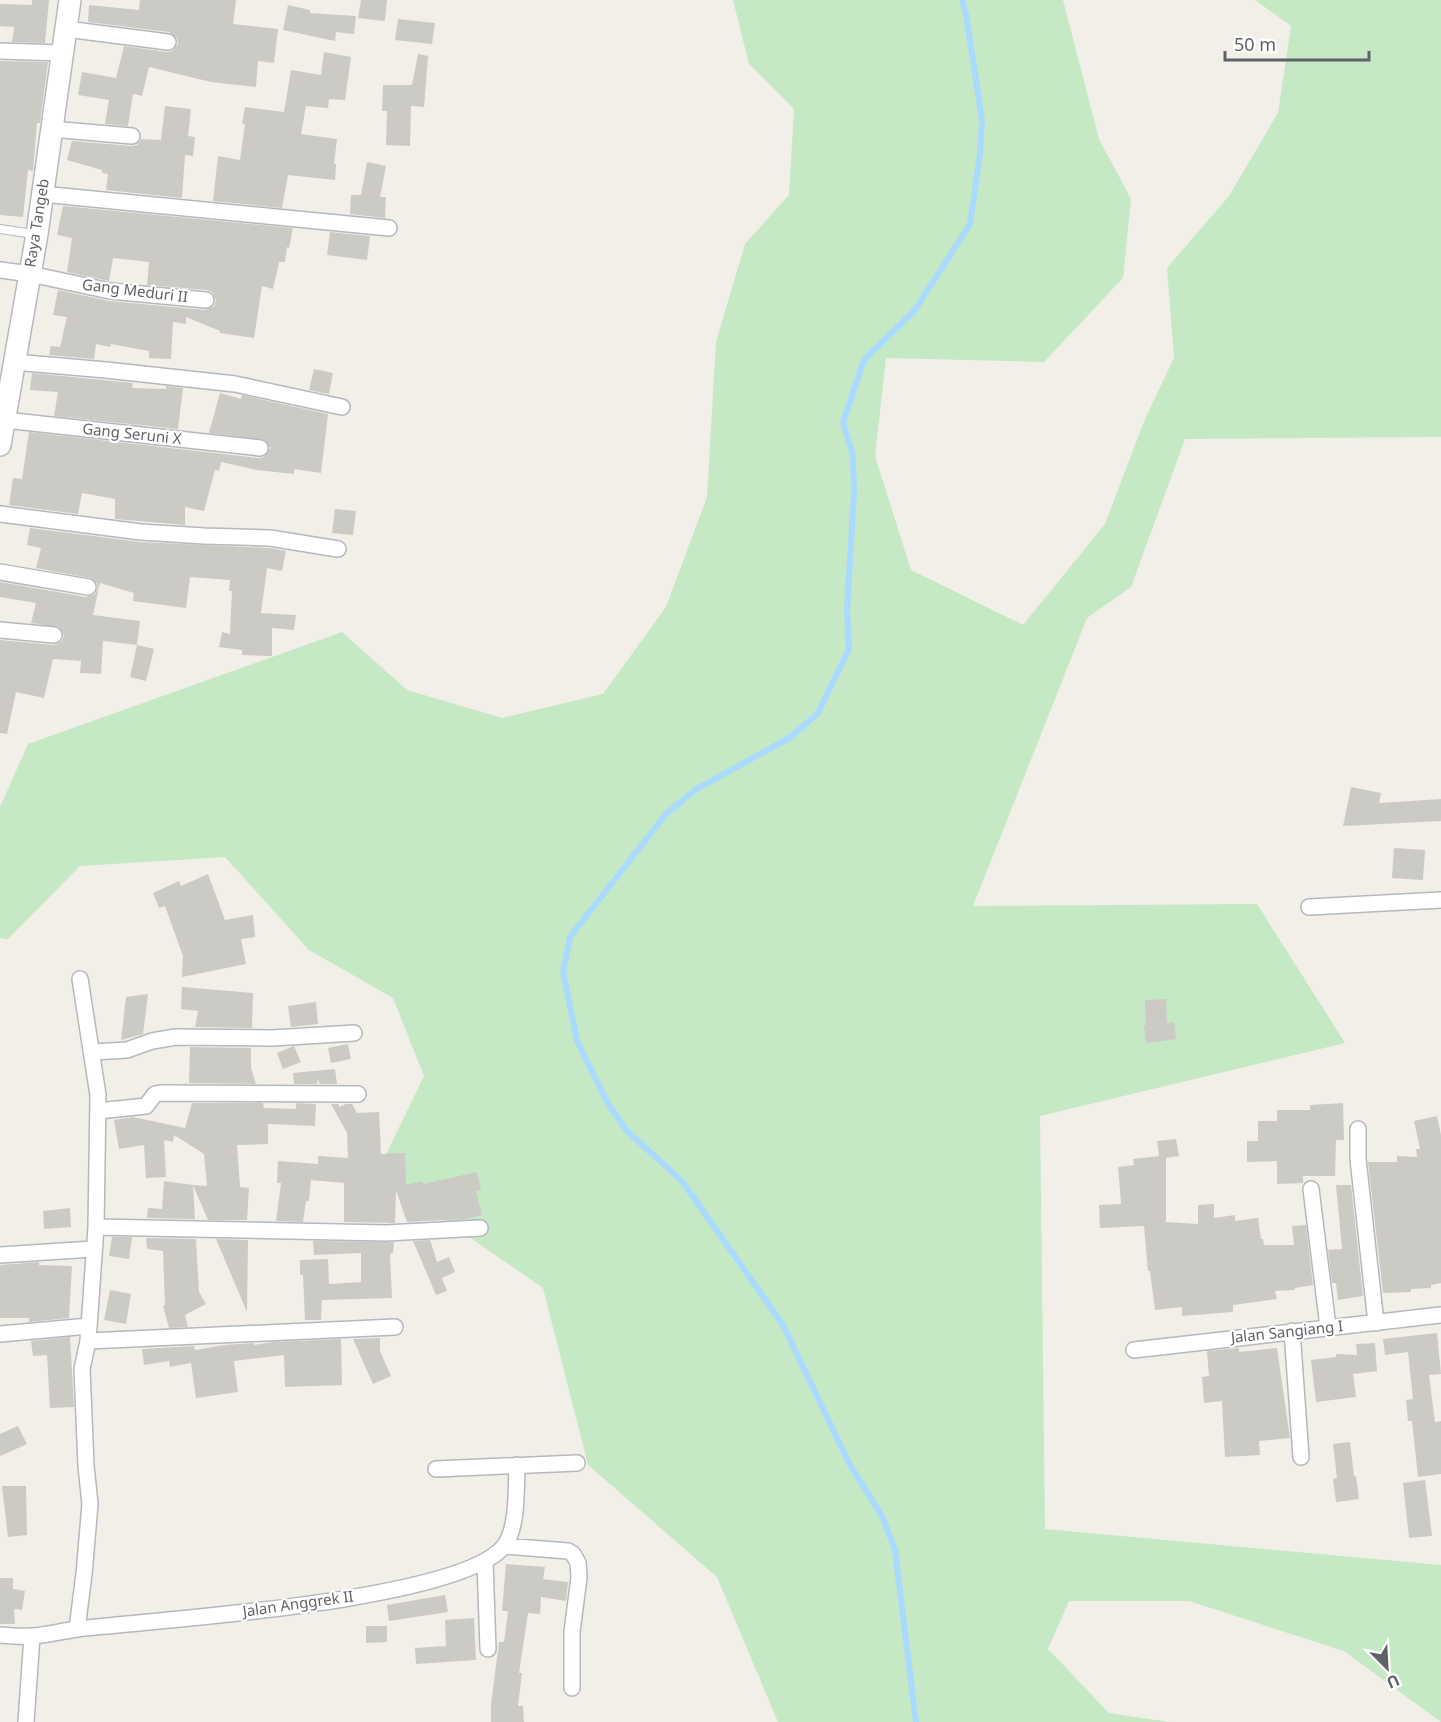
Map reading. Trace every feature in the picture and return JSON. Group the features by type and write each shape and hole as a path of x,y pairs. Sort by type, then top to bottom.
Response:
{"street":[{"name":"Raya Tangeb","path":"0,445 37,234 70,0"},
{"path":"66,29 168,42"},
{"path":"0,51 62,53"},
{"path":"51,129 132,136"},
{"path":"42,194 389,228"},
{"name":"Gang Meduri II","path":"0,270 110,291 206,300"},
{"path":"14,363 235,384 342,407"},
{"name":"Gang Seruni X","path":"5,420 260,448"},
{"path":"0,514 141,532 270,538 338,549"},
{"path":"0,572 88,587"},
{"path":"0,630 54,635"},
{"path":"1310,907 1441,900"},
{"path":"77,1629 90,1504 82,1369 88,1334 96,1227 98,1111 93,1052 80,979"},
{"path":"93,1052 127,1050 152,1041 176,1037 273,1038 354,1033"},
{"path":"98,1111 146,1106 155,1094 160,1093 358,1094"},
{"path":"1358,1129 1358,1159 1377,1323"},
{"path":"1311,1189 1328,1327"},
{"path":"96,1227 386,1233 480,1228"},
{"path":"0,1255 93,1250"},
{"name":"Jalan Sangiang I","path":"1134,1350 1441,1315"},
{"path":"0,1334 395,1328"},
{"path":"1292,1331 1301,1457"},
{"path":"436,1469 577,1463"},
{"path":"517,1465 515,1512 510,1534 504,1546 568,1551 573,1554 578,1563 579,1577 572,1632 572,1688"},
{"name":"Jalan Anggrek II","path":"0,1635 32,1636 77,1629 266,1610 392,1590 455,1575 485,1561 504,1546"},
{"path":"485,1561 488,1649"},
{"path":"26,1722 32,1636"}],"lane":[{"path":"0,229 37,234"}],"green space":[{"path":"733,0 1063,0 1099,139 1131,199 1123,278 1044,362 886,358 875,456 911,570 1023,625 1105,524 1145,419 1174,358 1167,268 1229,196 1278,113 1291,26 1255,0 1441,0 1441,437 1185,439 1131,587 1087,618 973,906 1257,904 1345,1043 1040,1116 1045,1529 1441,1565 1441,1722 1344,1651 1189,1601 1069,1601 1048,1649 1109,1713 1169,1722 778,1722 717,1577 588,1465 543,1288 377,1173 424,1076 393,998 309,950 225,857 80,866 8,939 0,938 0,807 28,744 342,632 407,690 502,718 603,694 666,607 707,497 716,342 745,244 789,195 794,109 749,64"}],"building":[{"path":"32,0 49,0 45,43 12,42 14,27 0,26 0,4 32,5"},
{"path":"140,0 236,0 233,24 278,29 274,63 258,61 256,87 211,82 149,67 142,96 133,94 128,126 105,124 109,100 78,95 82,72 116,78 124,46 167,52 172,51 178,44 177,38 169,32 88,22 89,5 139,10"},
{"path":"361,0 387,0 385,21 358,18"},
{"path":"288,5 310,10 310,13 356,16 354,34 336,32 335,41 283,30"},
{"path":"398,19 435,23 432,44 395,40"},
{"path":"324,52 351,57 345,100 329,99 328,108 306,106 301,134 337,139 335,180 288,175 282,208 213,201 218,156 240,160 245,107 284,112 291,70 321,75"},
{"path":"418,54 428,56 424,107 411,106 410,146 386,145 387,111 382,111 383,85 412,85"},
{"path":"0,61 48,62 40,123 37,123 33,171 28,170 23,217 0,215"},
{"path":"165,106 191,109 188,136 195,137 193,156 185,155 182,198 106,190 108,174 102,173 102,170 67,160 72,141 131,146 137,145 141,139 161,140"},
{"path":"367,162 386,166 380,197 386,197 385,218 350,214 351,195 361,195"},
{"path":"63,206 293,228 285,262 279,262 273,289 262,286 254,338 220,333 220,331 186,317 186,324 173,322 171,359 149,358 149,351 111,344 110,347 96,344 94,359 49,355 51,346 60,347 67,317 53,315 58,290 109,301 205,310 214,306 216,300 212,292 207,290 147,285 149,262 113,258 109,281 67,272 72,238 57,235"},
{"path":"330,232 370,236 367,260 327,255"},
{"path":"314,369 333,373 329,394 309,390"},
{"path":"32,373 133,383 132,388 166,389 166,386 183,388 178,429 54,416 58,392 30,390"},
{"path":"220,393 241,399 242,395 328,414 321,473 294,469 294,474 257,470 221,462 219,471 215,470 204,511 185,507 185,525 115,519 115,499 82,493 78,514 9,505 13,478 22,479 29,432 264,457 270,448 265,440 209,433"},
{"path":"335,509 356,511 353,535 332,533"},
{"path":"30,528 140,542 269,548 286,551 282,571 267,568 261,613 296,615 294,630 272,628 272,656 242,655 242,650 219,647 222,632 230,634 232,591 229,591 230,580 190,577 186,608 133,601 134,593 100,583 93,615 140,621 137,645 103,641 101,674 80,673 81,661 53,659 44,698 16,692 7,734 0,733 0,640 54,645 62,641 64,635 59,627 31,623 36,603 0,597 0,582 86,597 95,594 98,588 97,583 90,578 36,568 41,548 27,545"},
{"path":"137,645 154,649 146,681 130,677"},
{"path":"1351,787 1381,793 1379,803 1441,799 1441,821 1343,826"},
{"path":"1394,848 1425,850 1423,880 1392,878"},
{"path":"208,874 225,920 253,915 255,937 241,939 246,964 182,977 183,956 165,906 159,908 153,893 179,881 181,886"},
{"path":"182,987 253,993 252,1028 195,1027 198,1011 181,1009"},
{"path":"148,994 143,1034 121,1040 126,997"},
{"path":"1166,999 1167,1023 1174,1022 1176,1039 1146,1043 1145,1000"},
{"path":"316,1002 318,1024 291,1027 288,1006"},
{"path":"348,1044 351,1059 331,1063 328,1048"},
{"path":"294,1046 301,1062 283,1069 277,1053"},
{"path":"190,1047 251,1048 251,1068 256,1084 189,1083"},
{"path":"335,1069 337,1084 320,1084 318,1079 317,1084 294,1084 293,1073"},
{"path":"192,1103 263,1103 264,1108 296,1109 296,1103 316,1104 315,1126 268,1124 268,1144 237,1145 240,1187 249,1188 247,1220 208,1220 193,1185 207,1186 204,1154 174,1135 173,1142 164,1140 166,1177 146,1178 144,1145 119,1149 114,1120 133,1117 185,1128"},
{"path":"1343,1103 1344,1140 1336,1140 1335,1176 1303,1176 1303,1183 1277,1184 1277,1161 1247,1162 1247,1141 1258,1141 1258,1121 1277,1121 1277,1110 1310,1110 1310,1105"},
{"path":"331,1104 339,1104 339,1107 352,1104 357,1113 379,1112 381,1154 405,1153 406,1185 423,1181 423,1184 477,1172 481,1190 476,1191 482,1215 465,1219 407,1222 396,1190 395,1223 344,1222 344,1183 311,1180 309,1201 306,1201 303,1222 276,1221 281,1183 277,1183 278,1161 318,1164 318,1156 348,1158 347,1133"},
{"path":"1437,1116 1441,1135 1441,1283 1431,1285 1431,1288 1411,1289 1411,1292 1383,1293 1368,1162 1397,1162 1397,1156 1417,1157 1416,1149 1420,1149 1414,1121"},
{"path":"1176,1139 1179,1156 1166,1158 1166,1222 1198,1224 1198,1205 1214,1204 1214,1218 1235,1215 1235,1221 1258,1218 1264,1245 1294,1245 1292,1226 1306,1225 1313,1285 1295,1288 1295,1290 1275,1291 1277,1299 1233,1305 1233,1312 1182,1316 1182,1307 1155,1310 1150,1271 1148,1271 1144,1226 1100,1228 1099,1205 1121,1204 1118,1167 1134,1165 1133,1159 1159,1156 1157,1141"},
{"path":"164,1181 193,1185 195,1219 147,1218 148,1208 162,1209"},
{"path":"1336,1185 1351,1185 1363,1296 1338,1300 1336,1283 1332,1283 1328,1250 1342,1249"},
{"path":"70,1208 71,1227 44,1229 43,1211"},
{"path":"112,1237 132,1237 129,1259 109,1256"},
{"path":"146,1238 196,1239 199,1292 206,1304 185,1315 188,1327 169,1328 163,1306 165,1305 163,1251 147,1249"},
{"path":"216,1239 248,1240 247,1312"},
{"path":"430,1240 437,1262 449,1257 455,1272 442,1278 447,1291 436,1295 413,1241"},
{"path":"313,1241 394,1242 393,1253 390,1254 392,1298 322,1300 321,1320 305,1320 300,1260 328,1259 329,1284 361,1282 361,1253 314,1255"},
{"path":"39,1262 39,1265 72,1266 69,1318 29,1322 29,1318 0,1318 0,1265"},
{"path":"110,1290 131,1294 126,1324 104,1320"},
{"path":"1437,1333 1441,1374 1429,1375 1435,1422 1441,1421 1441,1474 1418,1477 1412,1421 1408,1421 1406,1400 1413,1399 1408,1352 1385,1355 1383,1339"},
{"path":"70,1337 74,1407 50,1408 47,1355 33,1356 31,1341"},
{"path":"380,1338 380,1351 391,1376 373,1384 353,1339"},
{"path":"341,1339 342,1385 285,1387 284,1355 234,1361 238,1392 196,1398 191,1363 170,1367 169,1361 144,1365 142,1349 194,1346 195,1350 224,1345"},
{"path":"1375,1343 1377,1371 1353,1374 1356,1397 1316,1402 1311,1360 1336,1357 1336,1354 1357,1355 1356,1344"},
{"path":"1239,1348 1239,1352 1277,1348 1290,1438 1259,1441 1260,1455 1225,1457 1222,1401 1204,1403 1202,1377 1209,1376 1207,1351"},
{"path":"18,1426 27,1444 0,1456 0,1434"},
{"path":"1350,1442 1359,1499 1336,1502 1333,1479 1337,1478 1333,1444"},
{"path":"1425,1480 1432,1536 1409,1538 1403,1483"},
{"path":"2,1486 26,1486 27,1535 8,1537"},
{"path":"506,1564 545,1567 543,1579 568,1582 566,1601 541,1597 540,1614 528,1613 519,1673 522,1673 518,1706 523,1706 524,1722 491,1722 499,1642 504,1642 508,1611 502,1611"},
{"path":"0,1578 13,1578 13,1589 25,1591 22,1610 14,1609 15,1624 0,1624"},
{"path":"445,1595 448,1612 389,1621 387,1605"},
{"path":"474,1618 476,1660 416,1664 415,1648 446,1646 445,1620"},
{"path":"366,1626 387,1626 387,1642 366,1643"}],"waterway":[{"path":"916,1722 895,1550 883,1518 849,1463 783,1325 682,1181 628,1132 608,1104 577,1041 563,972 570,937 666,814 695,790 791,737 818,713 849,649 847,611 854,493 853,456 843,422 864,360 915,310 970,224 980,154 982,120 962,0"}]}
